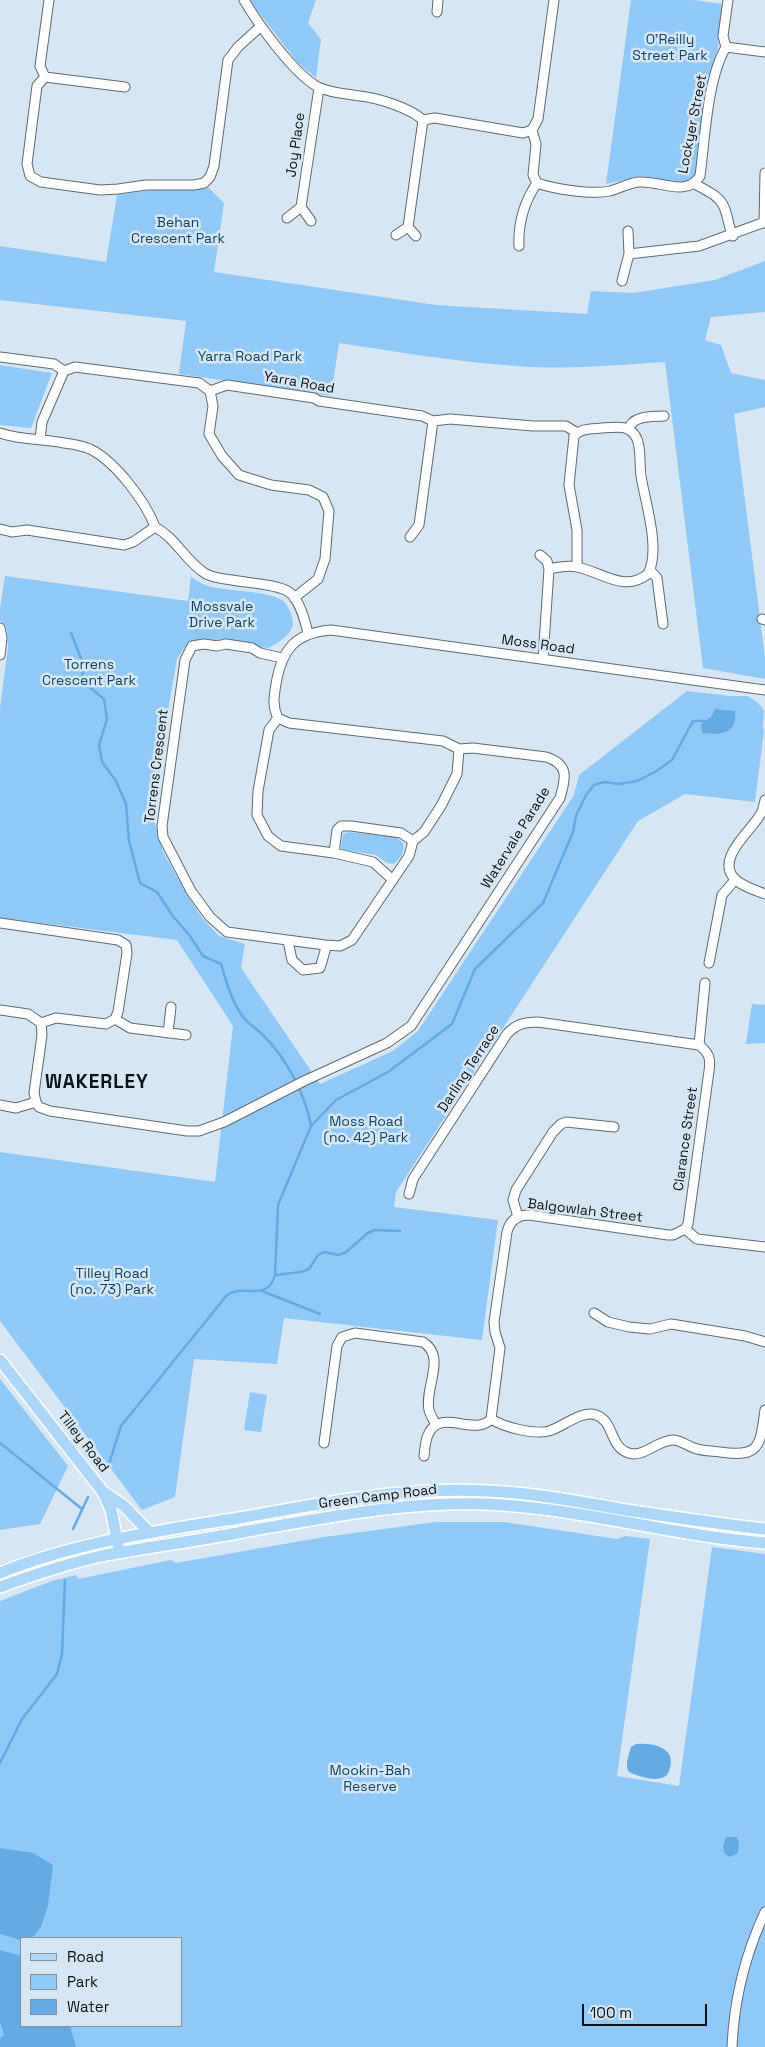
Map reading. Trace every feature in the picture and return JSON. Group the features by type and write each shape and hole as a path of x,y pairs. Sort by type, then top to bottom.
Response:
{"main road":[{"name":"Tilley Road","path":"0,1360 103,1492 111,1510 119,1553"},
{"name":"Green Camp Road","path":"0,1572 58,1553 117,1538 359,1497 428,1490 455,1489 545,1496 765,1529"},
{"path":"103,1492 124,1506 150,1533"},
{"name":"Green Camp Road","path":"0,1587 69,1564 119,1553 384,1509 426,1505 466,1504 538,1509 656,1529 765,1544"}],"street":[{"path":"45,77 40,66 49,0"},
{"path":"244,0 261,26 294,66 319,88 367,97 415,113 423,120"},
{"path":"437,12 438,0"},
{"path":"519,246 518,229 527,198 537,183 533,174 536,144 532,130 538,119 554,0"},
{"name":"Lockyer Street","path":"537,183 546,186 597,192 641,181 686,187 695,184 700,176 710,99 720,57 726,47 723,36 728,0"},
{"path":"45,77 37,86 27,164 30,176 41,182 100,190 160,184 194,185 204,183 210,177 214,166 228,60 238,47 261,26"},
{"path":"726,47 765,52"},
{"path":"45,77 124,87"},
{"name":"Joy Place","path":"301,207 319,88"},
{"path":"423,120 434,118 522,133 532,130"},
{"path":"396,235 408,227 423,120"},
{"path":"629,254 699,246 733,236 764,223 765,173"},
{"path":"695,184 714,195 723,205 728,226 733,236"},
{"path":"287,218 301,207 311,221"},
{"path":"408,227 416,236"},
{"path":"622,281 629,254 628,231"},
{"path":"0,357 54,364 64,371"},
{"path":"40,440 42,422 64,371 75,367 199,383 210,391 213,406 208,434 222,456 239,475 270,484 309,490 323,497 329,511 325,559 318,579 294,598"},
{"name":"Yarra Road","path":"210,391 227,385 422,416 433,422 450,419 566,426 577,433"},
{"path":"629,429 630,424 636,419 664,416"},
{"path":"410,537 419,525 433,422"},
{"path":"549,569 563,566 577,567 611,580 624,582 641,580 650,570 652,551 650,519 640,473 638,443 635,435 624,427 589,429 577,433 572,441 569,485 577,530 577,567"},
{"path":"0,433 66,443 90,450 110,463 149,511 155,527 167,533 191,562 206,574 216,578 282,589 289,592 298,605 308,633 294,642 282,658 274,700 274,710 278,718 269,730 265,745 258,791 257,815 268,836 281,846 334,853 373,862 393,880"},
{"path":"0,528 12,532 27,530 124,545 133,542 155,527"},
{"path":"540,555 547,561 549,569 543,659"},
{"path":"650,570 657,578 663,624"},
{"path":"0,628 2,638 0,655"},
{"name":"Moss Road","path":"308,633 331,630 765,690"},
{"name":"Torrens Crescent","path":"282,658 260,654 252,648 226,644 218,646 204,644 192,646 185,660 162,837 191,891 210,916 227,932 324,945 340,946 352,940 409,856 413,841 424,832 441,806 457,774 460,749"},
{"name":"Watervale Parade","path":"36,1102 39,1107 50,1111 199,1131 224,1122 284,1091 387,1043 411,1026 560,798 566,779 563,768 554,760 474,748 460,749 443,741 288,723 278,718"},
{"path":"765,800 761,815 742,838 730,859 731,873 735,880 765,894"},
{"path":"334,853 337,830 341,826 401,833 413,841"},
{"path":"709,963 722,895 735,880"},
{"path":"0,923 118,940 126,945 127,953 118,1012 115,1019 106,1024 56,1018 41,1023"},
{"path":"288,941 292,960 303,970 320,968 325,951 324,945"},
{"path":"699,1045 705,984"},
{"path":"168,1033 171,1007"},
{"path":"0,1010 28,1014 41,1023"},
{"path":"115,1019 130,1028 186,1035"},
{"name":"Darling Terrace","path":"409,1194 413,1180 507,1034 514,1027 529,1022 538,1022 699,1045 708,1052"},
{"path":"0,1105 16,1108 36,1102 34,1093 42,1035 41,1023"},
{"name":"Clarance Street","path":"685,1229 688,1224 709,1071 710,1061 708,1052"},
{"path":"518,1217 514,1200 516,1190 561,1124 576,1122 614,1127"},
{"name":"Balgowlah Street","path":"491,1419 500,1348 494,1332 494,1322 507,1232 512,1221 518,1217 529,1216 668,1235 674,1235 685,1229"},
{"path":"685,1229 697,1239 765,1247"},
{"path":"594,1314 608,1322 629,1327 650,1329 672,1324 745,1336 765,1342"},
{"path":"324,1443 337,1346 342,1337 355,1333 423,1342 428,1345 434,1358 429,1410 436,1425"},
{"path":"424,1456 428,1434 436,1425 447,1422 478,1426 487,1424 491,1419 507,1427 540,1432 550,1431 586,1415 596,1415 608,1425 615,1442 621,1450 628,1454 642,1452 659,1443 673,1440 696,1449 740,1455 762,1445 765,1410"},
{"path":"732,2047 733,2020 742,1974 765,1912"}],"green space":[{"path":"251,0 316,0 308,23 321,39 316,78 297,62"},
{"name":"O'Reilly Street Park","path":"631,0 694,0 722,4 718,47 704,99 696,173 691,181 682,182 641,176 606,184"},
{"path":"209,188 224,203 214,272 436,305 587,314 591,291 633,293 715,280 765,261 765,312 711,317 705,340 721,345 731,373 765,380 765,407 734,414 765,658 765,679 703,668 665,362 591,367 535,367 450,359 339,343 331,396 179,374 186,321 0,300 0,246 106,262 117,195 153,190"},
{"path":"0,365 52,373 31,428 0,425"},
{"path":"5,576 188,601 191,577 216,588 269,595 283,601 287,605 292,616 293,626 284,638 268,648 203,640 188,642 177,659 165,728 154,820 163,852 187,895 203,919 219,936 245,944 241,968 320,1084 393,1051 418,1031 574,795 579,775 687,691 748,696 758,703 764,711 764,731 755,802 685,794 638,821 396,1192 394,1207 498,1220 482,1340 284,1318 277,1364 194,1359 175,1497 142,1510 0,1321 0,1152 215,1182 233,1026 177,940 0,918 0,708 8,647 7,631 4,624 0,621 0,608"},
{"path":"349,832 396,837 403,843 403,852 394,864 387,863 376,855 344,850 341,848 343,834"},
{"path":"752,1004 765,1005 765,1043 746,1044"},
{"path":"0,1379 68,1466 40,1524 0,1530"},
{"path":"250,1392 267,1395 261,1432 244,1430"},
{"name":"Mookin-Bah Reserve","path":"436,1522 504,1522 617,1539 625,1536 650,1539 617,1776 679,1786 712,1547 765,1554 765,2047 0,2047 0,1601 52,1581 76,1575 78,1579 171,1560 176,1563 324,1537"}],"water":[{"path":"715,709 735,711 734,725 726,732 715,734 702,733 701,724 711,717"},
{"path":"636,1744 649,1744 666,1751 671,1761 670,1769 666,1776 651,1779 629,1772 627,1766 628,1757 631,1747"},
{"path":"726,1837 737,1837 739,1844 738,1853 730,1857 725,1854 723,1846"},
{"path":"0,1848 33,1853 53,1865 48,1905 41,1927 34,1936 20,1937 20,1940 0,1934"},
{"path":"0,1950 20,1956 20,2027 70,2027 76,2047 0,2047 0,2038 4,2035 0,2022"}],"waterway":[{"path":"71,633 82,661 83,682 104,699 107,719 99,745 102,762 116,781 126,804 129,841 140,883 157,892 203,956 221,964 237,1008 246,1020 272,1044 287,1065 304,1100 311,1125"},
{"path":"108,1467 121,1426 227,1295 234,1292 261,1290 267,1288 271,1283 275,1275 278,1205 311,1126 336,1100 388,1072 452,1024 475,969 543,903 573,832 576,816 586,795 594,785 604,782 619,784 637,781 655,772 672,760 693,721 706,721"},
{"path":"275,1275 301,1272 309,1269 318,1255 324,1252 339,1255 346,1252 368,1233 375,1230 400,1231"},
{"path":"262,1291 320,1314"},
{"path":"0,1443 82,1509"},
{"path":"73,1529 88,1497"},
{"path":"0,1763 22,1719 57,1674 62,1654 65,1580"}],"district":[{"name":"WAKERLEY","path":"97,1083"}],"park label":[{"name":"Behan Crescent Park","path":"178,232"},
{"name":"Yarra Road Park","path":"250,357"},
{"name":"Mossvale Drive Park","path":"222,616"},
{"name":"Torrens Crescent Park","path":"89,674"},
{"name":"Moss Road (no. 42) Park","path":"366,1130"},
{"name":"Tilley Road (no. 73) Park","path":"112,1282"}]}
